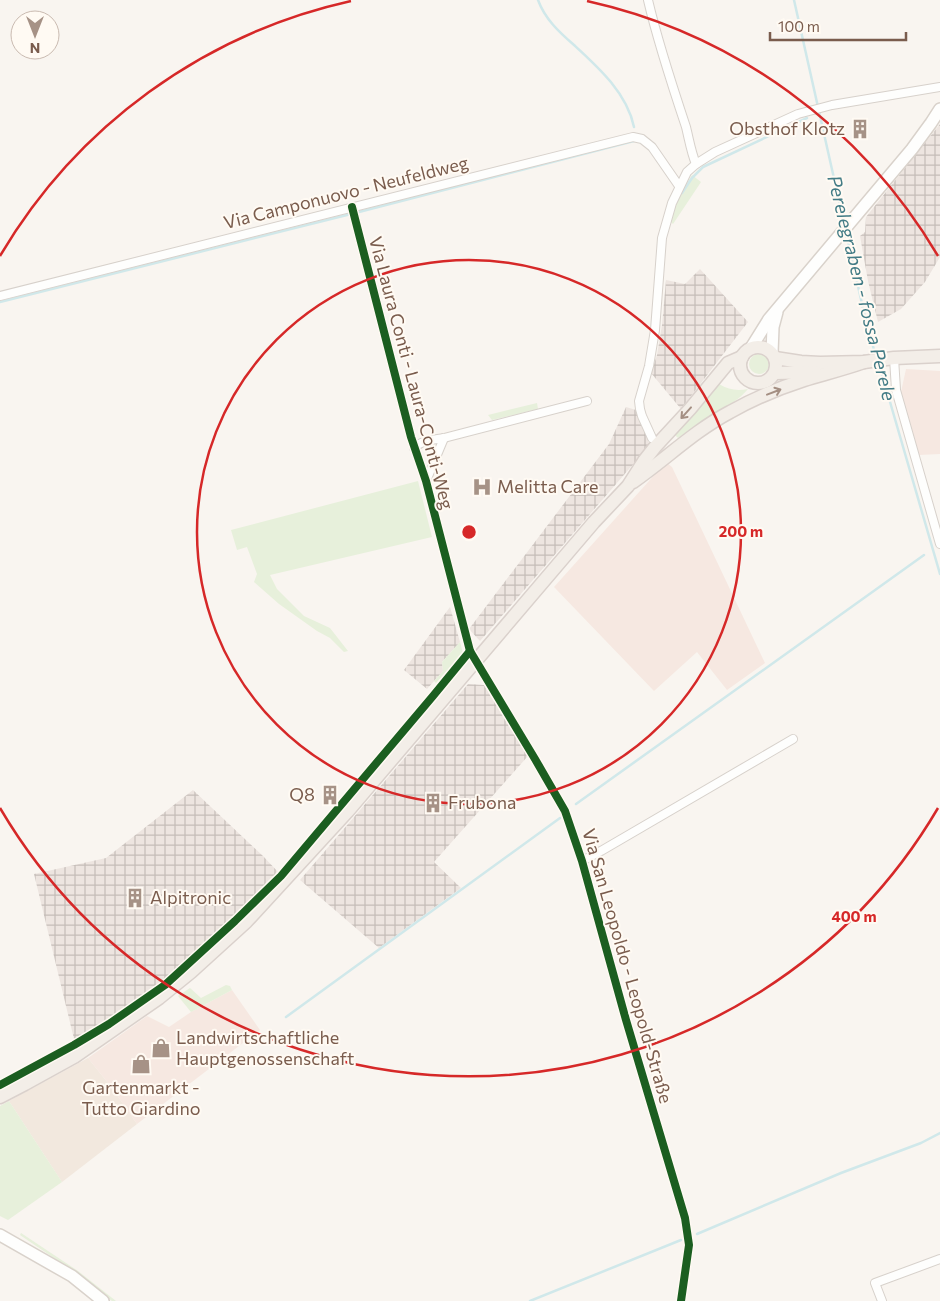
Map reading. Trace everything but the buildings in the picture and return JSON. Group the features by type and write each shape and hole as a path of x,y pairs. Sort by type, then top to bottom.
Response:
{"main road":[{"path":"628,486 655,447 728,363 742,357 751,348 769,319 912,149 940,109"},
{"path":"742,357 740,366 742,373 750,381 765,382 771,378 777,363 774,355 773,327 779,307"},
{"path":"751,348 757,346 765,347 774,355 801,362 861,363"},
{"path":"774,373 811,372 889,358 940,356"},
{"path":"0,1097 74,1057 159,998 239,929 348,811 475,660 594,522 628,486 685,441 730,412 759,398 803,381 861,363"},
{"path":"730,412 758,383"},
{"path":"0,1236 72,1276 103,1301"}],"street":[{"path":"648,0 655,30 696,164"},
{"path":"652,438 642,416 639,401 649,366 655,330 662,238 672,203 687,172 715,152 798,114 815,109 940,87"},
{"name":"Via Camponuovo - Neufeldweg","path":"0,296 353,211 633,136 642,139 652,147 679,186"},
{"name":"Via Laura Conti - Laura-Conti-Weg","path":"353,211 414,448 426,481 461,619 470,651 475,660"},
{"path":"889,358 896,390 940,544"},
{"name":"Via Laura Conti - Laura-Conti-Weg","path":"414,448 423,442 587,401"},
{"name":"Via Laura Conti - Laura-Conti-Weg","path":"426,481 444,438"},
{"name":"Via San Leopoldo - Leopold-Straße","path":"475,660 565,811 582,861 626,1020 686,1218 689,1245 681,1301"},
{"path":"582,861 793,738"},
{"path":"882,1301 875,1283 940,1259"}],"shaded area":[{"path":"940,124 940,257 925,282 901,309 878,322 860,236 865,232 866,217"},
{"path":"700,269 748,322 681,409 651,373 657,355 662,325 666,280 685,284"},
{"path":"906,369 940,371 940,454 919,455 901,392"},
{"path":"626,407 636,410 648,438 649,446 480,641 469,629 609,444"},
{"path":"666,462 672,467 765,663 727,690 697,652 654,691 554,587"},
{"path":"450,607 460,642 442,662 443,671 427,689 404,670"},
{"path":"468,684 484,685 528,756 434,862 461,888 379,948 300,880"},
{"name":"Alpitronic","path":"193,790 279,873 229,924 164,981 138,1001 74,1039 34,874 106,858"},
{"path":"232,990 260,1030 137,1124 88,1058 147,1016 169,1027 191,1012"},
{"path":"88,1058 137,1124 62,1182 9,1101"}],"green space":[{"path":"692,175 701,182 673,224 668,219 681,187 684,188"},
{"path":"755,354 763,354 769,360 769,368 763,374 755,374 749,368 749,360"},
{"path":"719,384 733,390 748,389 735,401 678,438 675,435"},
{"path":"537,403 538,409 492,420 488,415"},
{"path":"418,481 432,537 270,575 277,589 304,616 330,628 348,651 344,652 330,638 279,604 254,582 257,574 247,547 237,550 231,530"},
{"path":"460,642 463,653 436,683 434,681 443,671 442,662"},
{"path":"226,985 230,986 232,990 191,1012 178,996 190,988 201,998"},
{"path":"9,1101 62,1182 8,1220 0,1216 0,1106"},
{"path":"21,1233 78,1271 116,1301 112,1301 76,1273 20,1235"}],"waterway":[{"path":"538,0 544,13 553,25 602,72 618,92 625,103 634,127"},
{"name":"Perelegraben - fossa Perele","path":"794,0 844,223"},
{"path":"682,193 692,178 703,167 807,118"},
{"path":"0,302 634,141"},
{"name":"Perelegraben - fossa Perele","path":"846,233 876,357"},
{"name":"Perelegraben - fossa Perele","path":"879,364 940,574"},
{"path":"576,804 924,555"},
{"path":"286,1017 560,818"},
{"path":"697,1234 841,1173 921,1143 940,1133"},
{"path":"530,1301 681,1240"}],"cycle path":[{"path":"352,207 411,437 426,481 470,651 565,811 582,861 626,1020 685,1218 689,1245 681,1301"},
{"path":"0,1085 109,1024 165,985 235,921 281,876 470,651"}],"place":[{"name":"Obsthof Klotz","path":"860,129"},
{"name":"Melitta Care","path":"482,487"},
{"name":"Q8","path":"330,795"},
{"name":"Frubona","path":"433,803"},
{"name":"Alpitronic","path":"135,898"},
{"name":"Landwirtschaftliche Hauptgenossenschaft","path":"161,1048"},
{"name":"Gartenmarkt - Tutto Giardino","path":"141,1064"}]}
